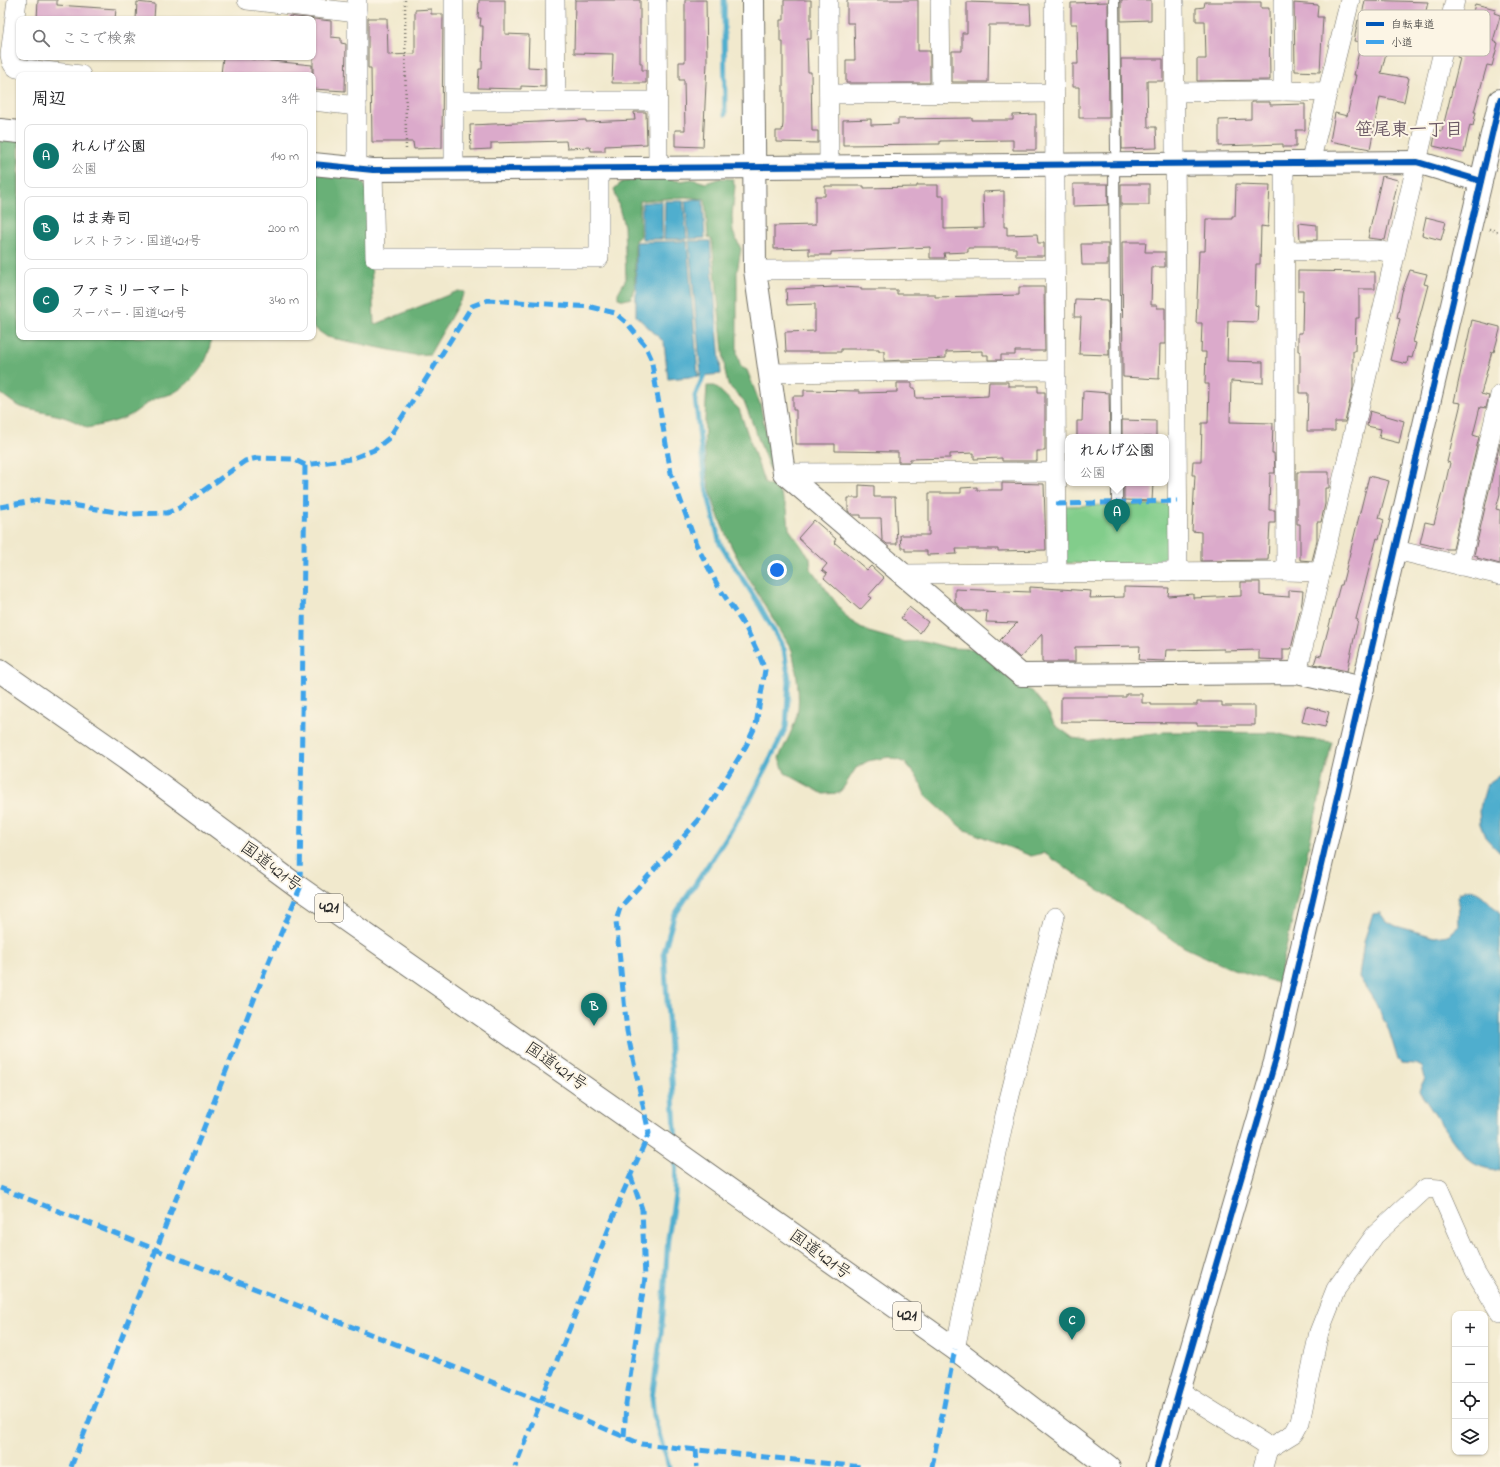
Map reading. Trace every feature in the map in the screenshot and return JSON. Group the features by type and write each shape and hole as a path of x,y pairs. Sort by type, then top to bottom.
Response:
{"main road":[{"path":"753,0 754,270 768,373 784,473 1022,675 1297,673 1363,688"},
{"path":"1157,1467 1275,1062 1396,550 1500,100"},
{"path":"0,130 16,132"},
{"path":"316,164 365,169 454,169 1054,164 1115,157 1176,163 1417,162 1481,181"},
{"name":"国道421号","path":"0,671 126,759 300,888 955,1349 1109,1467"}],"street":[{"path":"17,0 10,55 11,62 17,68 54,72"},
{"path":"248,0 357,6 357,106 375,258 599,258 599,168"},
{"path":"454,0 454,169"},
{"path":"555,0 556,101"},
{"path":"657,0 658,167"},
{"path":"828,0 829,166"},
{"path":"940,0 941,94"},
{"path":"1054,0 1057,573"},
{"path":"1174,0 1178,572"},
{"path":"1282,0 1283,91"},
{"path":"1310,163 1350,0"},
{"path":"1452,10 1454,0"},
{"path":"1297,673 1441,56"},
{"path":"1175,92 1328,92"},
{"path":"829,94 1054,93"},
{"path":"316,101 357,106"},
{"path":"455,101 657,101"},
{"path":"1284,163 1286,571"},
{"path":"1284,251 1378,250 1395,254"},
{"path":"754,270 1055,269"},
{"path":"768,373 1055,370"},
{"path":"1460,566 1500,395"},
{"path":"784,473 1056,472"},
{"path":"1396,550 1500,575"},
{"path":"904,574 1321,572"},
{"path":"955,1349 1005,1115 1055,917"},
{"path":"1263,1467 1268,1449 1294,1433 1300,1422 1319,1332 1336,1289 1375,1235 1426,1188 1439,1189 1475,1271 1500,1313"},
{"path":"1180,1391 1270,1448"}],"lane":[{"path":"1114,0 1116,434"},
{"path":"1117,486 1117,502"}],"path":[{"path":"406,0 406,156"},
{"path":"1485,228 1500,232"}],"green space":[{"path":"0,137 16,139 16,340 210,340 210,346 208,354 199,371 179,390 171,394 158,397 131,415 109,423 87,428 62,416 21,407 0,393"},
{"path":"316,173 359,179 364,184 368,192 374,325 458,291 465,292 430,354 414,355 327,337 316,329"},
{"path":"721,178 732,179 735,186 732,216 733,232 741,249 737,272 737,354 741,367 747,370 760,404 772,462 770,470 744,401 728,385 725,371 712,240 708,237 705,199 685,197 640,201 640,237 635,240 635,285 631,298 624,300 618,298 618,293 626,279 624,226 614,189 622,182 640,179 665,179 681,181 692,179 706,183"},
{"path":"707,386 715,386 739,409 765,484 773,486 780,493 787,508 789,529 810,558 811,569 849,620 869,632 904,642 924,641 950,648 976,649 1018,685 1032,691 1046,708 1055,725 1073,738 1092,741 1163,732 1218,732 1276,733 1295,738 1332,742 1278,983 1227,967 1184,947 1044,853 1031,856 963,829 925,795 918,778 906,763 889,757 868,761 856,768 840,793 823,794 785,773 779,758 793,726 798,708 798,682 794,657 792,650 733,550 715,507 705,461 705,411"},
{"path":"1171,504 1169,561 1166,564 1066,563 1064,506"}],"water":[{"path":"695,199 703,200 705,238 689,239 685,201"},
{"path":"662,201 662,239 642,239 642,203"},
{"path":"665,201 683,201 687,239 664,239"},
{"path":"687,241 698,375 701,374 689,241 710,241 721,374 668,379 664,342 636,316 636,242"},
{"path":"1500,775 1500,853 1485,837 1480,824 1479,811 1487,784"},
{"path":"1466,890 1471,890 1481,895 1500,914 1500,1171 1476,1165 1460,1150 1420,1093 1419,1090 1425,1078 1422,1067 1416,1064 1401,1063 1398,1060 1389,1031 1375,1002 1359,977 1364,941 1373,914 1380,913 1386,921 1396,926 1435,937 1448,935 1459,925 1458,897 1460,893"}],"building":[{"path":"38,0 57,0 57,5 116,9 115,16 37,16"},
{"path":"479,0 505,0 505,34 529,35 528,67 545,68 545,87 521,86 521,89 478,88 479,69 482,69 483,26 480,26 481,18 478,18"},
{"path":"575,0 640,0 640,63 642,63 642,70 646,70 646,83 612,83 613,54 574,53"},
{"path":"685,0 706,0 707,62 703,147 675,146 675,130 685,130 684,80 679,80 679,62 685,62"},
{"path":"784,0 811,0 811,39 807,39 808,72 811,72 812,131 818,131 818,143 776,142 776,131 782,131 783,124 783,42 780,42 780,20 784,20"},
{"path":"847,0 918,0 918,51 930,51 930,83 846,83 846,60 855,60 854,23 847,23"},
{"path":"1121,0 1151,0 1151,20 1121,21"},
{"path":"1365,0 1428,2 1426,10 1363,10"},
{"path":"137,2 155,4 154,16 136,16"},
{"path":"967,2 1030,4 1031,25 989,25 988,82 952,82 952,51 962,51 962,33 967,33"},
{"path":"1108,2 1109,118 1079,118 1079,87 1073,87 1073,64 1078,64 1077,24 1071,24 1071,3"},
{"path":"1205,2 1261,2 1261,8 1269,8 1270,80 1197,81 1197,59 1206,59 1205,21 1196,21 1196,8 1204,7"},
{"path":"1294,3 1318,5 1317,17 1323,17 1320,72 1295,71"},
{"path":"1475,4 1496,9 1494,13 1500,15 1500,17 1493,41 1498,43 1492,66 1487,65 1474,112 1476,112 1473,126 1470,125 1464,153 1433,146 1436,130 1442,131 1460,58 1457,56 1490,56 1490,10 1473,10"},
{"path":"431,9 431,14 443,14 442,148 414,149 413,142 372,142 371,68 368,68 368,18 387,18 388,55 415,54 415,10"},
{"path":"316,19 331,21 331,37 341,38 341,43 346,44 345,91 316,89 316,72 313,72 313,60 316,60"},
{"path":"1358,20 1358,42 1354,41"},
{"path":"1358,56 1385,56 1381,73 1409,78 1404,102 1380,97 1370,149 1330,141 1335,113 1347,116 1356,75 1354,75"},
{"path":"1121,59 1163,59 1163,81 1147,81 1148,127 1156,127 1157,148 1122,149"},
{"path":"223,60 261,60 312,65 312,72 221,72"},
{"path":"1251,102 1270,102 1270,105 1305,104 1305,130 1296,130 1296,147 1283,147 1283,144 1219,146 1219,120 1251,119"},
{"path":"634,112 646,112 647,144 605,146 605,151 591,151 590,147 567,148 566,141 491,143 491,149 471,150 470,125 586,120 586,122 635,120"},
{"path":"1036,114 1036,150 1013,150 1013,140 940,141 940,144 843,145 843,120 871,119 871,125 898,124 898,119 972,118 972,120 1013,120 1013,115"},
{"path":"1382,176 1398,180 1385,240 1368,238"},
{"path":"1073,184 1108,184 1108,205 1073,206"},
{"path":"1121,184 1149,184 1149,205 1121,205"},
{"path":"1236,184 1270,185 1268,227 1261,226 1260,264 1256,264 1255,305 1258,306 1257,322 1228,321 1227,361 1263,362 1263,383 1231,381 1230,422 1273,423 1272,453 1274,453 1275,473 1270,473 1269,510 1275,510 1275,523 1270,523 1268,560 1201,561 1201,532 1192,531 1195,475 1192,475 1193,461 1201,461 1202,423 1208,423 1209,384 1205,384 1206,352 1201,352 1202,323 1196,323 1199,251 1205,251 1206,219 1232,219 1232,216 1235,216"},
{"path":"917,185 938,185 938,196 944,196 944,229 984,228 983,192 1004,191 1004,227 1007,227 1007,235 1037,234 1038,243 1044,243 1044,256 1016,256 1016,248 968,248 968,252 944,253 945,258 930,258 930,247 831,252 831,255 809,255 809,248 774,249 774,226 815,225 815,196 825,196 825,186 864,186 864,188 917,187"},
{"path":"1426,217 1446,222 1441,240 1422,235"},
{"path":"1299,223 1317,225 1317,240 1300,240"},
{"path":"1122,242 1146,242 1145,252 1165,252 1165,267 1152,267 1151,305 1157,305 1157,308 1165,308 1165,344 1160,344 1159,379 1123,377"},
{"path":"1081,244 1108,244 1108,265 1082,265"},
{"path":"1410,270 1427,274 1424,284 1428,285 1413,342 1416,343 1412,358 1408,357 1407,364 1390,360 1400,319 1397,318 1402,292"},
{"path":"1298,271 1375,272 1375,289 1359,289 1359,318 1356,318 1355,351 1353,351 1353,388 1345,422 1335,422 1335,431 1307,431 1308,393 1300,393 1300,351 1298,351 1298,333 1302,333 1303,290 1298,290"},
{"path":"837,287 861,288 861,290 897,290 897,294 935,294 935,297 1019,295 1019,287 1044,287 1045,351 1015,351 1015,355 1001,355 1001,360 988,360 988,355 982,355 982,351 946,352 946,358 884,361 884,351 879,351 879,349 841,349 841,352 786,352 785,332 815,331 815,304 787,305 786,289"},
{"path":"1075,299 1108,300 1109,355 1079,354 1081,317 1074,317"},
{"path":"1472,320 1500,327 1500,330 1494,352 1492,351 1481,394 1489,396 1486,408 1480,407 1473,435 1479,437 1453,549 1446,549 1420,543 1425,522 1434,524 1442,493 1443,494 1450,463 1447,462 1461,403 1454,402"},
{"path":"989,382 1008,382 1008,386 1038,386 1038,392 1045,392 1045,451 1037,451 1037,461 1002,461 1002,458 974,459 974,453 950,454 950,458 910,459 910,462 898,462 898,452 835,451 835,444 796,444 796,410 793,410 793,396 804,396 804,390 859,391 859,393 897,392 897,383 912,383 912,388 915,388 916,398 966,397 988,396"},
{"path":"1083,391 1109,393 1110,434 1077,434 1077,421 1082,421"},
{"path":"1370,411 1404,421 1399,443 1379,438 1381,429 1367,426"},
{"path":"1122,420 1156,421 1156,434 1122,434"},
{"path":"1500,443 1500,494 1496,509 1500,510 1500,564 1477,558 1478,556 1474,555"},
{"path":"1297,472 1329,472 1329,488 1325,488 1325,504 1321,522 1317,522 1317,541 1312,561 1300,560 1300,524 1297,524"},
{"path":"1369,476 1389,481 1379,518 1384,520 1379,539 1377,538 1356,619 1358,620 1347,671 1314,664 1317,655 1321,656 1340,585 1342,585"},
{"path":"1002,483 1044,484 1046,550 998,551 998,549 956,549 957,554 927,555 927,551 905,551 905,548 901,548 900,535 929,535 929,493 961,493 961,488 977,487 977,490 1002,490"},
{"path":"859,485 874,486 874,497 895,497 897,544 887,544 882,540 881,518 861,518 861,515 853,515 848,511 848,498 859,498"},
{"path":"1124,486 1153,486 1152,501 1124,500"},
{"path":"814,520 836,539 834,542 867,570 871,566 884,578 868,596 871,598 860,610 824,578 827,574 822,570 827,564 798,538"},
{"path":"1241,582 1260,582 1260,595 1289,597 1289,590 1303,591 1302,602 1291,649 1283,649 1283,660 1259,659 1259,650 1224,651 1224,649 1166,650 1165,661 1139,660 1140,646 1075,647 1075,662 1042,662 1042,634 1020,658 1000,640 1017,623 986,622 987,611 965,611 955,602 955,589 1030,592 1030,587 1091,591 1090,598 1124,597 1124,587 1169,588 1168,596 1193,594 1193,598 1241,596"},
{"path":"909,607 928,622 920,633 901,618"},
{"path":"1126,694 1142,694 1142,703 1151,703 1151,705 1197,705 1197,702 1222,702 1222,706 1255,706 1255,725 1061,722 1061,697 1126,697"},
{"path":"1306,706 1329,712 1325,727 1302,722"}],"waterway":[{"path":"724,0 725,114"},
{"path":"676,1144 664,952 674,916 752,796 786,727 789,681 784,649 757,601 720,544 705,483 695,396 704,375 703,368"},
{"path":"669,1467 654,1417 652,1398 662,1326 668,1238 675,1195 676,1158"}],"marked path":[{"path":"0,507 38,500 129,514 167,513 179,508 245,461 257,458 293,459 305,465 351,459 374,450 389,438 472,306 488,300 591,307 615,313 627,323 645,345 651,358 671,473 696,544 718,586 747,630 765,670 756,725 746,746 704,814 620,908 616,921 627,1031 649,1133 622,1195 515,1467"},
{"path":"71,1467 266,969 300,888 305,465"},
{"path":"1056,504 1178,501"},
{"path":"624,1437 626,1404 645,1278 642,1209 630,1174"},
{"path":"0,1188 540,1401 641,1444 861,1467"},
{"path":"932,1467 955,1349"},
{"path":"696,1449 697,1467"}],"cycle path":[{"path":"1157,1467 1275,1062 1500,100"},
{"path":"316,164 373,170 1417,162 1481,181"}],"place":[{"name":"れんげ公園","path":"1117,532"},
{"name":"はま寿司","path":"594,1026"},
{"name":"ファミリーマート","path":"1072,1340"}],"district":[{"name":"笹尾東一丁目","path":"1409,131"}]}
